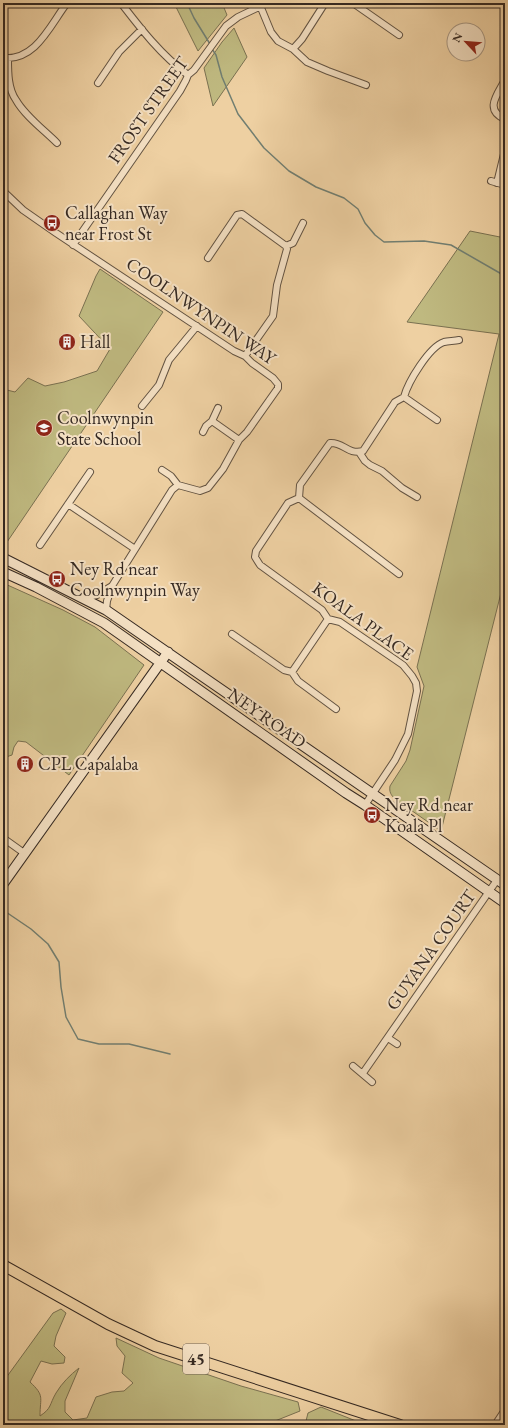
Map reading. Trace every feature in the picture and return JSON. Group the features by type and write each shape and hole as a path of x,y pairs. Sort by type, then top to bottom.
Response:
{"main road":[{"name":"NEY ROAD","path":"3,558 106,610 501,883"},
{"name":"NEY ROAD","path":"3,572 36,587 104,623 505,903"},
{"path":"3,884 168,652"},
{"name":"45","path":"3,1265 108,1324 155,1346 400,1425"}],"street":[{"path":"57,143 23,110 15,100 5,58 20,56 32,50 40,42 67,3"},
{"path":"122,3 164,56 188,75"},
{"path":"293,49 302,39 325,3"},
{"path":"353,3 400,35"},
{"path":"260,5 274,38 293,49 307,62 366,85"},
{"name":"FROST STREET","path":"73,245 180,91 188,75 194,70 222,30 238,17 260,5"},
{"path":"98,83 120,52 142,29"},
{"path":"505,80 494,100 493,105 495,113 505,119"},
{"path":"505,150 494,182 505,185"},
{"name":"COOLNWYNPIN WAY","path":"3,191 23,210 73,245 234,351 245,356 252,363 277,381 278,388 247,432 239,440 223,469 208,488 200,491 178,485 171,476 162,470"},
{"path":"208,258 237,215 242,214 286,246"},
{"path":"286,246 294,243 303,223"},
{"path":"245,356 272,316 276,285 286,246"},
{"path":"142,406 160,385 169,360 197,326"},
{"path":"399,574 299,498 300,485 330,443 337,443 350,451 363,451 395,402 404,397 406,389 434,348 443,342 459,340"},
{"path":"404,397 437,420"},
{"path":"203,432 206,426 212,421 218,408"},
{"path":"212,421 239,440"},
{"path":"360,452 365,461 370,465 382,471 402,488 417,497"},
{"path":"40,545 90,472"},
{"path":"106,610 107,601 112,586 172,490 178,485"},
{"name":"KOALA PLACE","path":"299,498 288,503 256,551 255,557 260,565 322,610 328,619 340,622 403,665 416,683 417,691 408,734 395,760 365,805"},
{"path":"68,504 135,549"},
{"path":"83,598 97,595 112,586"},
{"path":"292,672 328,619"},
{"path":"232,634 284,670 292,672 298,681 336,709"},
{"path":"3,838 24,853"},
{"name":"GUYANA COURT","path":"363,1073 490,892 501,883"},
{"name":"GUYANA COURT","path":"388,1038 397,1044"},
{"path":"353,1066 372,1082"},
{"path":"495,1425 505,1410"}],"shaded area":[{"path":"174,3 222,3 227,15 198,51"},
{"path":"234,28 247,57 213,106 204,68"},
{"path":"470,231 505,238 505,577 441,831 395,799 392,796 390,786 406,761 410,750 424,686 417,667 499,334 407,322"},
{"path":"100,269 163,312 5,545 3,544 3,389 15,392 28,378 45,386 64,382 97,371 110,349 79,316"},
{"path":"3,583 63,610 95,627 144,665 69,775 26,742 18,741 14,747 12,755 6,757 3,762"},
{"path":"61,1309 66,1313 56,1336 54,1346 65,1357 64,1363 52,1364 41,1361 30,1382 41,1397 40,1416 48,1408 56,1393 69,1376 79,1368 65,1401 65,1412 73,1420 87,1418 96,1397 112,1392 124,1391 133,1383 122,1373 125,1356 117,1346 116,1338 159,1358 241,1386 298,1402 300,1411 265,1425 3,1425 3,1382 53,1313"},
{"path":"321,1407 366,1425 305,1425 308,1413"}],"waterway":[{"path":"187,3 194,18 210,44"},
{"path":"212,49 216,55 222,77 238,114 264,148 289,171 316,187 344,198 358,209 365,223 375,235 384,242 424,241 451,245 505,276"},
{"path":"3,910 31,929 48,944 59,962 66,1017 78,1039 99,1044 129,1044 170,1054"}],"place":[{"name":"Callaghan Way near Frost St","path":"52,223"},
{"name":"Hall","path":"67,342"},
{"name":"Coolnwynpin State School","path":"44,428"},
{"name":"Ney Rd near Coolnwynpin Way","path":"57,579"},
{"name":"CPL Capalaba","path":"25,764"},
{"name":"Ney Rd near Koala Pl","path":"372,815"}]}
